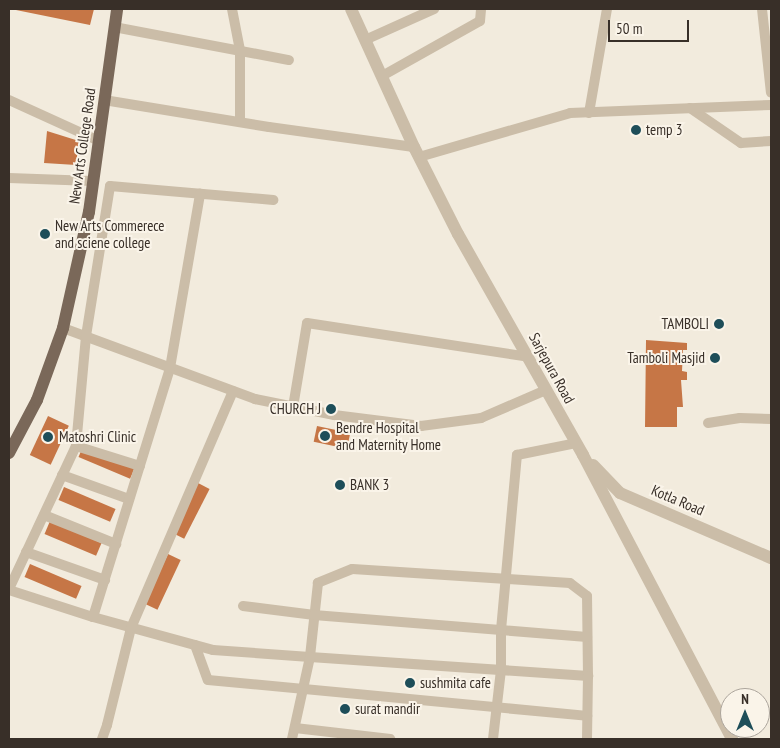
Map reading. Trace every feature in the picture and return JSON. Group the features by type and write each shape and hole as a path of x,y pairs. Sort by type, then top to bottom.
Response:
{"main road":[{"name":"New Arts College Road","path":"9,453 37,400 63,328 89,212 117,9"}],"street":[{"path":"232,9 240,50 240,122"},
{"name":"Sarjepura Road","path":"351,9 416,152 458,234 579,449 732,739"},
{"path":"365,40 434,9"},
{"path":"382,76 480,21 482,9"},
{"path":"588,112 607,9"},
{"path":"762,9 771,93"},
{"path":"114,26 289,60"},
{"path":"9,100 99,141"},
{"path":"104,100 416,152 570,113 771,105"},
{"path":"690,108 741,143 771,141"},
{"path":"9,178 93,181"},
{"path":"273,200 110,186 86,336 76,446 9,589 94,617 213,650 588,676"},
{"path":"94,617 170,368 200,194"},
{"path":"293,407 307,323 528,357"},
{"path":"63,328 255,399 293,407 421,426 481,418 546,390"},
{"path":"102,739 107,726 131,628 233,391"},
{"path":"708,423 740,418 771,418"},
{"path":"76,446 140,466"},
{"path":"493,739 501,670 504,579 517,455 579,449"},
{"name":"Kotla Road","path":"579,449 620,493 771,558"},
{"path":"62,475 130,499"},
{"path":"44,515 116,544"},
{"path":"26,552 105,580"},
{"path":"292,739 310,657 318,583 352,569 570,583 587,596 587,739"},
{"path":"243,606 314,615 588,637"},
{"path":"195,645 208,680 587,716"},
{"path":"294,728 390,739"}],"building":[{"path":"11,9 94,9 90,25"},
{"path":"47,131 79,141 76,165 44,163"},
{"path":"646,340 687,343 687,350 683,350 682,371 687,372 687,380 681,380 683,407 677,407 677,427 645,427"},
{"path":"48,416 69,426 51,465 30,455"},
{"path":"317,426 350,433 347,449 314,442"},
{"path":"84,444 136,466 130,479 79,457"},
{"path":"198,483 210,489 184,539 173,533"},
{"path":"64,487 116,509 110,522 59,500"},
{"path":"50,521 102,543 96,556 45,534"},
{"path":"168,554 181,560 157,610 145,604"},
{"path":"30,564 82,586 76,599 25,577"}],"place":[{"name":"temp 3","path":"636,130"},
{"name":"New Arts Commerece and sciene college","path":"45,234"},
{"name":"TAMBOLI","path":"719,324"},
{"name":"Tamboli Masjid","path":"715,358"},
{"name":"CHURCH J","path":"331,409"},
{"name":"Bendre Hospital and Maternity Home","path":"325,436"},
{"name":"Matoshri Clinic","path":"48,437"},
{"name":"BANK 3","path":"340,485"},
{"name":"sushmita cafe","path":"410,683"},
{"name":"surat mandir","path":"345,709"}]}
